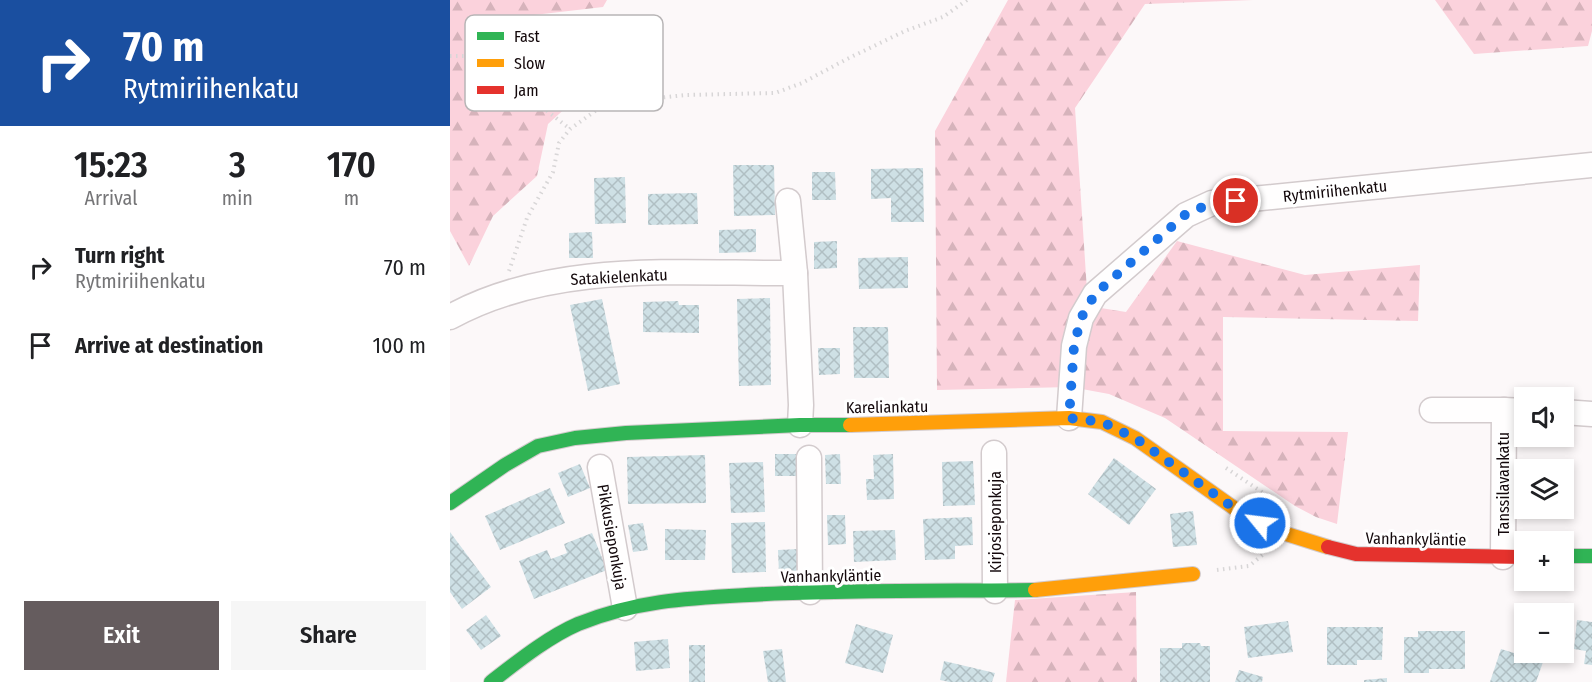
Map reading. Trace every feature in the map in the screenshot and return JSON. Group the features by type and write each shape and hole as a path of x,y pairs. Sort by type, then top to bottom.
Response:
{"street":[{"name":"Rytmiriihenkatu","path":"1069,418 1074,346 1081,318 1095,294 1186,214 1212,203 1592,165"},
{"path":"788,201 795,273 800,425"},
{"name":"Satakielenkatu","path":"450,318 464,310 504,295 565,279 624,274 795,273"},
{"name":"Tanssilavankatu","path":"1432,410 1514,411 1502,442 1514,557"},
{"path":"1574,413 1592,414"},
{"name":"Kareliankatu","path":"450,503 505,465 538,446 575,438 626,433 800,425 891,425 1069,418 1102,422 1135,438 1241,513 1280,532 1310,542"},
{"name":"Kirjosieponkuja","path":"994,453 995,591"},
{"path":"809,458 810,592"},
{"name":"Pikkusieponkuja","path":"600,467 625,608"},
{"name":"Vanhankyläntie","path":"1310,542 1356,554 1514,557"},
{"path":"1574,556 1592,556"},
{"name":"Vanhankyläntie","path":"491,682 529,653 576,625 625,608 673,599 810,592 1047,590 1192,574"}],"path":[{"path":"663,97 775,93 802,83 847,59 943,17 967,0"},
{"path":"547,111 570,129"},
{"path":"504,295 509,271 527,218 553,172 559,143 570,129 595,111"},
{"path":"1192,574 1249,566 1266,552 1280,532"}],"green space":[{"path":"450,0 607,0 603,7 534,15 465,15 465,111 562,111 548,124 537,176 493,216 469,266 450,231"},
{"path":"1008,0 1253,0 1145,4 1075,108 1088,306 1126,312 1177,241 1305,275 1420,265 1418,321 1223,317 1223,431 1348,432 1337,524 1316,517 1295,506 1165,418 1109,394 1071,387 937,390 935,131"},
{"path":"1435,0 1592,0 1592,31 1588,46 1474,54"},
{"path":"1136,592 1137,682 1006,682 1015,600"}],"building":[{"path":"733,165 774,165 775,215 734,216"},
{"path":"923,168 924,222 891,222 891,198 871,199 871,169"},
{"path":"812,172 835,172 836,200 812,200"},
{"path":"625,177 626,223 595,224 594,178"},
{"path":"697,193 698,224 648,225 648,194"},
{"path":"756,229 756,252 719,253 719,230"},
{"path":"592,232 593,258 569,258 569,233"},
{"path":"837,241 837,268 814,269 814,242"},
{"path":"908,257 908,288 859,289 858,258"},
{"path":"770,298 771,385 739,386 737,299"},
{"path":"602,299 620,384 588,391 570,305"},
{"path":"678,301 679,305 699,305 699,333 643,332 643,302"},
{"path":"853,327 888,327 889,378 854,378"},
{"path":"818,348 840,348 840,374 819,375"},
{"path":"775,454 796,454 797,476 775,476"},
{"path":"840,454 841,484 826,484 825,455"},
{"path":"893,454 894,499 867,500 866,479 874,479 873,455"},
{"path":"705,455 706,503 628,504 627,457"},
{"path":"1114,458 1156,489 1129,525 1088,494"},
{"path":"973,461 975,505 943,506 942,462"},
{"path":"763,462 765,512 731,513 729,463"},
{"path":"580,464 590,488 568,497 558,473"},
{"path":"550,488 565,523 500,550 485,516"},
{"path":"1193,511 1197,545 1173,547 1170,514"},
{"path":"827,515 845,515 846,544 828,545"},
{"path":"972,517 973,545 955,546 955,559 925,560 923,519"},
{"path":"765,522 766,572 732,573 731,523"},
{"path":"643,523 648,550 633,552 628,525"},
{"path":"665,529 706,530 705,560 665,560"},
{"path":"895,530 896,560 854,562 853,531"},
{"path":"450,532 491,587 462,609 450,592"},
{"path":"592,533 607,570 534,599 519,561 547,550 551,559 567,553 564,544"},
{"path":"799,549 800,573 779,574 778,550"},
{"path":"486,615 501,636 481,650 466,630"},
{"path":"1577,620 1592,622 1592,665 1584,664 1586,651 1574,649"},
{"path":"1288,621 1293,652 1248,658 1244,627"},
{"path":"856,624 893,635 883,673 845,663"},
{"path":"1327,627 1383,627 1382,660 1357,660 1357,665 1327,665"},
{"path":"1418,631 1465,631 1465,669 1429,669 1429,673 1404,673 1404,637 1418,637"},
{"path":"668,639 670,668 636,671 634,642"},
{"path":"1182,643 1200,643 1201,646 1210,646 1210,682 1160,682 1160,648 1182,648"},
{"path":"689,645 705,645 705,682 689,682"},
{"path":"782,649 786,682 768,682 763,651"},
{"path":"1501,649 1514,653 1514,663 1543,663 1536,682 1490,682"},
{"path":"944,661 995,673 992,682 940,680"},
{"path":"1239,670 1263,677 1262,682 1235,682"},
{"path":"1387,678 1387,682 1364,682 1364,680"}],"traffic: fast":[{"path":"450,503 505,465 538,446 575,438 626,433 850,425"},
{"path":"1574,556 1592,556"},
{"path":"491,682 533,650 567,629 602,615 648,604 694,598 766,594 1035,590"}],"traffic: slow":[{"path":"850,425 1069,418 1102,422 1135,438 1241,513 1280,532 1328,547"},
{"path":"1035,590 1193,574"}],"traffic: jam":[{"path":"1328,547 1356,554 1514,557"}],"route":[{"path":"1236,201 1212,203 1186,214 1095,294 1081,318 1074,346 1069,418 1102,422 1135,438 1241,513 1260,523"}]}
